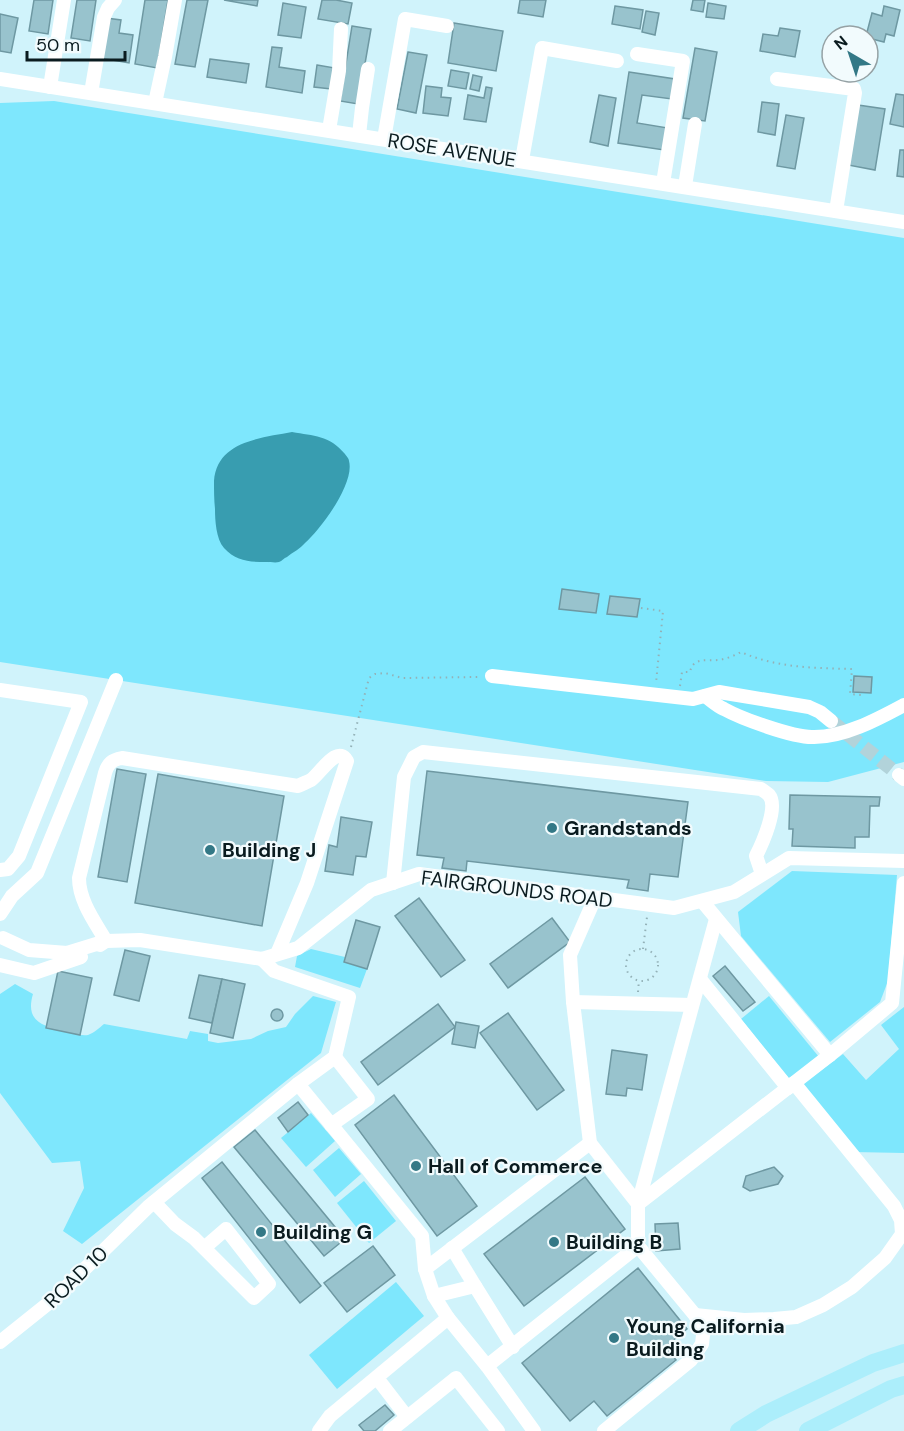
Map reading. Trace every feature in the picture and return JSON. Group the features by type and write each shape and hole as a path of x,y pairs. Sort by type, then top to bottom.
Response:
{"main road":[{"path":"739,1431 766,1414 863,1367 904,1353"},
{"path":"808,1431 904,1384"}],"street":[{"path":"50,87 64,0"},
{"path":"91,93 104,17 115,0"},
{"path":"155,103 175,0"},
{"path":"384,139 405,19 447,26"},
{"path":"329,130 339,71 341,29"},
{"path":"522,160 542,48 616,61"},
{"path":"637,54 683,61 663,183"},
{"path":"359,135 368,69"},
{"name":"ROSE AVENUE","path":"0,78 904,222"},
{"path":"777,79 854,89 836,211"},
{"path":"685,186 695,124"},
{"path":"492,676 693,699 719,692 809,707 831,721"},
{"path":"0,914 12,896 37,873 116,680"},
{"path":"0,690 81,702 19,856 8,869 0,870"},
{"path":"705,696 724,710 785,732 813,737 844,732 904,705"},
{"path":"393,883 404,777 414,757 423,752 761,789 769,795 773,802 767,832 756,856 762,874"},
{"path":"0,965 34,973 82,957 106,941 82,897 79,878 107,765 113,760 122,758 298,786 310,781 335,756 340,755 347,761 307,883 277,954"},
{"name":"FAIRGROUNDS ROAD","path":"3,938 29,950 67,953 106,941 140,940 262,959 298,948 371,890 419,874 674,908 734,892 789,858 904,861"},
{"path":"638,1204 791,1086 892,1003 904,883"},
{"path":"595,898 570,955 573,1002 590,1143 638,1204"},
{"path":"702,902 830,1055"},
{"path":"604,1431 691,1360 702,1344 704,1326 638,1246 638,1204 716,919"},
{"path":"262,959 274,971 349,997 335,1057 368,1099 332,1125"},
{"path":"695,1315 744,1320 796,1317 823,1305 852,1287 885,1258 902,1234 901,1220 894,1206 700,980"},
{"path":"573,1002 692,1005"},
{"name":"ROAD 10","path":"0,1342 55,1298 151,1204 298,1084 335,1057"},
{"path":"298,1084 422,1236 424,1269 434,1296 448,1318 487,1366 534,1431"},
{"path":"424,1269 590,1143"},
{"path":"151,1204 194,1238 204,1248 254,1298 269,1284 226,1229 204,1248"},
{"path":"487,1366 638,1246"},
{"path":"452,1248 513,1347"},
{"path":"434,1296 475,1286"},
{"path":"319,1431 330,1416 448,1318"},
{"path":"377,1378 407,1417"},
{"path":"390,1431 456,1378 498,1431"}],"path":[{"path":"641,608 663,611 654,695"},
{"path":"682,672 690,672 693,664 697,662 724,659 741,652 777,664 852,669 850,694 862,695"},
{"path":"347,761 369,678 375,674 402,678 492,676"},
{"path":"643,949 648,905"},
{"path":"643,949 654,955 657,968 649,979 637,980 626,969 626,959 634,950 643,949"}],"shaded area":[{"path":"54,101 904,238 904,762 828,782 766,781 0,662 0,103"},
{"path":"292,432 327,440 345,454 349,460 349,470 342,493 328,517 312,536 281,561 254,562 238,558 224,548 218,535 214,488 217,468 223,457 242,444"},
{"path":"792,871 897,875 888,981 880,1002 830,1042 741,936 738,912"},
{"path":"311,949 345,957 344,962 367,969 360,988 295,967 297,956"},
{"path":"15,984 33,994 31,1010 37,1021 56,1029 88,1035 104,1024 187,1039 190,1031 208,1034 208,1041 218,1043 251,1039 268,1031 286,1027 313,996 336,1002 321,1053 82,1244 63,1231 84,1188 80,1161 52,1163 0,1093 0,994"},
{"path":"769,996 819,1057 790,1080 741,1019"},
{"path":"904,1007 904,1153 853,1152 800,1086 843,1054 866,1080 899,1049 881,1025"},
{"path":"311,1113 335,1141 306,1167 281,1138"},
{"path":"339,1148 361,1174 335,1197 313,1170"},
{"path":"364,1181 396,1221 369,1243 337,1203"},
{"path":"396,1282 424,1316 337,1389 309,1355"}],"building":[{"path":"34,0 53,0 48,34 29,31"},
{"path":"77,0 96,0 90,41 71,38"},
{"path":"145,0 168,0 157,68 135,64"},
{"path":"187,0 208,0 195,67 175,64"},
{"path":"224,0 258,0 257,6"},
{"path":"322,0 352,3 348,24 318,19"},
{"path":"520,0 546,0 543,17 518,13"},
{"path":"693,0 705,0 703,12 691,10"},
{"path":"283,3 306,7 301,38 278,35"},
{"path":"708,3 726,6 724,19 706,17"},
{"path":"615,6 643,10 640,29 612,24"},
{"path":"884,6 900,10 894,36 886,34 884,42 880,41 880,24 869,24 872,13 882,16"},
{"path":"646,11 659,13 655,35 642,32"},
{"path":"0,14 18,18 11,53 0,51"},
{"path":"106,18 121,20 119,33 133,35 129,63 100,58"},
{"path":"454,23 503,31 496,71 448,63"},
{"path":"352,26 371,29 358,104 340,101"},
{"path":"780,28 800,31 795,57 760,51 763,34 778,36"},
{"path":"272,47 282,48 279,67 305,71 302,93 266,87"},
{"path":"695,48 717,52 705,121 683,118"},
{"path":"408,52 427,55 416,113 397,109"},
{"path":"210,59 249,64 246,83 207,77"},
{"path":"317,65 335,68 331,89 314,87"},
{"path":"451,70 469,73 466,89 448,86"},
{"path":"629,72 675,79 672,99 642,95 637,123 668,128 664,150 618,143"},
{"path":"473,75 482,77 479,91 470,89"},
{"path":"426,86 442,88 441,97 451,98 448,116 423,113"},
{"path":"486,87 492,88 486,122 464,119 468,95 484,98"},
{"path":"896,94 904,95 904,127 890,124"},
{"path":"599,95 616,98 608,146 590,142"},
{"path":"762,102 779,104 775,135 758,132"},
{"path":"858,105 885,109 875,170 848,165"},
{"path":"786,115 804,118 795,169 777,166"},
{"path":"900,150 904,150 904,177 897,176"},
{"path":"562,589 599,594 596,613 559,609"},
{"path":"610,596 640,599 637,617 607,614"},
{"path":"854,676 872,677 871,693 853,692"},
{"path":"117,769 146,774 127,882 98,877"},
{"name":"Grandstands","path":"427,771 688,802 678,877 650,874 648,891 627,888 629,880 467,861 466,871 442,868 444,858 417,855"},
{"name":"Building J","path":"158,774 284,796 262,926 135,903"},
{"path":"790,795 880,797 879,806 870,806 869,837 855,837 855,848 792,846 793,829 789,829"},
{"path":"341,817 372,822 366,857 356,856 353,875 325,871 329,845 337,847"},
{"path":"419,898 465,960 441,977 395,916"},
{"path":"552,918 570,942 508,988 490,964"},
{"path":"356,920 380,927 367,969 344,962"},
{"path":"125,950 150,956 139,1001 114,995"},
{"path":"725,966 755,1002 743,1011 713,976"},
{"path":"58,971 92,978 80,1035 46,1028"},
{"path":"199,975 222,979 212,1023 189,1018"},
{"path":"222,979 245,984 233,1038 210,1033"},
{"path":"438,1004 455,1027 378,1085 361,1062"},
{"path":"279,1009 283,1015 279,1021 275,1021 271,1013"},
{"path":"508,1013 564,1090 537,1110 480,1033"},
{"path":"456,1022 479,1026 475,1048 452,1044"},
{"path":"612,1050 647,1055 642,1090 627,1088 626,1096 606,1094"},
{"name":"Hall of Commerce","path":"394,1095 477,1206 437,1236 355,1125"},
{"path":"298,1102 308,1115 288,1132 278,1118"},
{"path":"255,1130 345,1239 324,1256 234,1147"},
{"name":"Building G","path":"222,1162 321,1286 300,1303 202,1178"},
{"path":"774,1167 783,1176 778,1184 750,1191 743,1187 746,1176"},
{"name":"Building B","path":"585,1177 625,1229 524,1306 484,1254"},
{"path":"678,1223 680,1249 656,1251 655,1224"},
{"path":"373,1246 395,1275 347,1312 324,1283"},
{"name":"Young California Building","path":"638,1268 687,1329 665,1347 676,1360 607,1416 594,1401 570,1421 522,1363"},
{"path":"385,1405 394,1415 375,1431 364,1431 359,1425"}],"tunnel":[{"path":"831,721 899,775"}],"place":[{"name":"Grandstands","path":"552,828"},
{"name":"Building J","path":"210,850"},
{"name":"Hall of Commerce","path":"416,1166"},
{"name":"Building G","path":"261,1232"},
{"name":"Building B","path":"554,1242"},
{"name":"Young California Building","path":"614,1338"}]}
